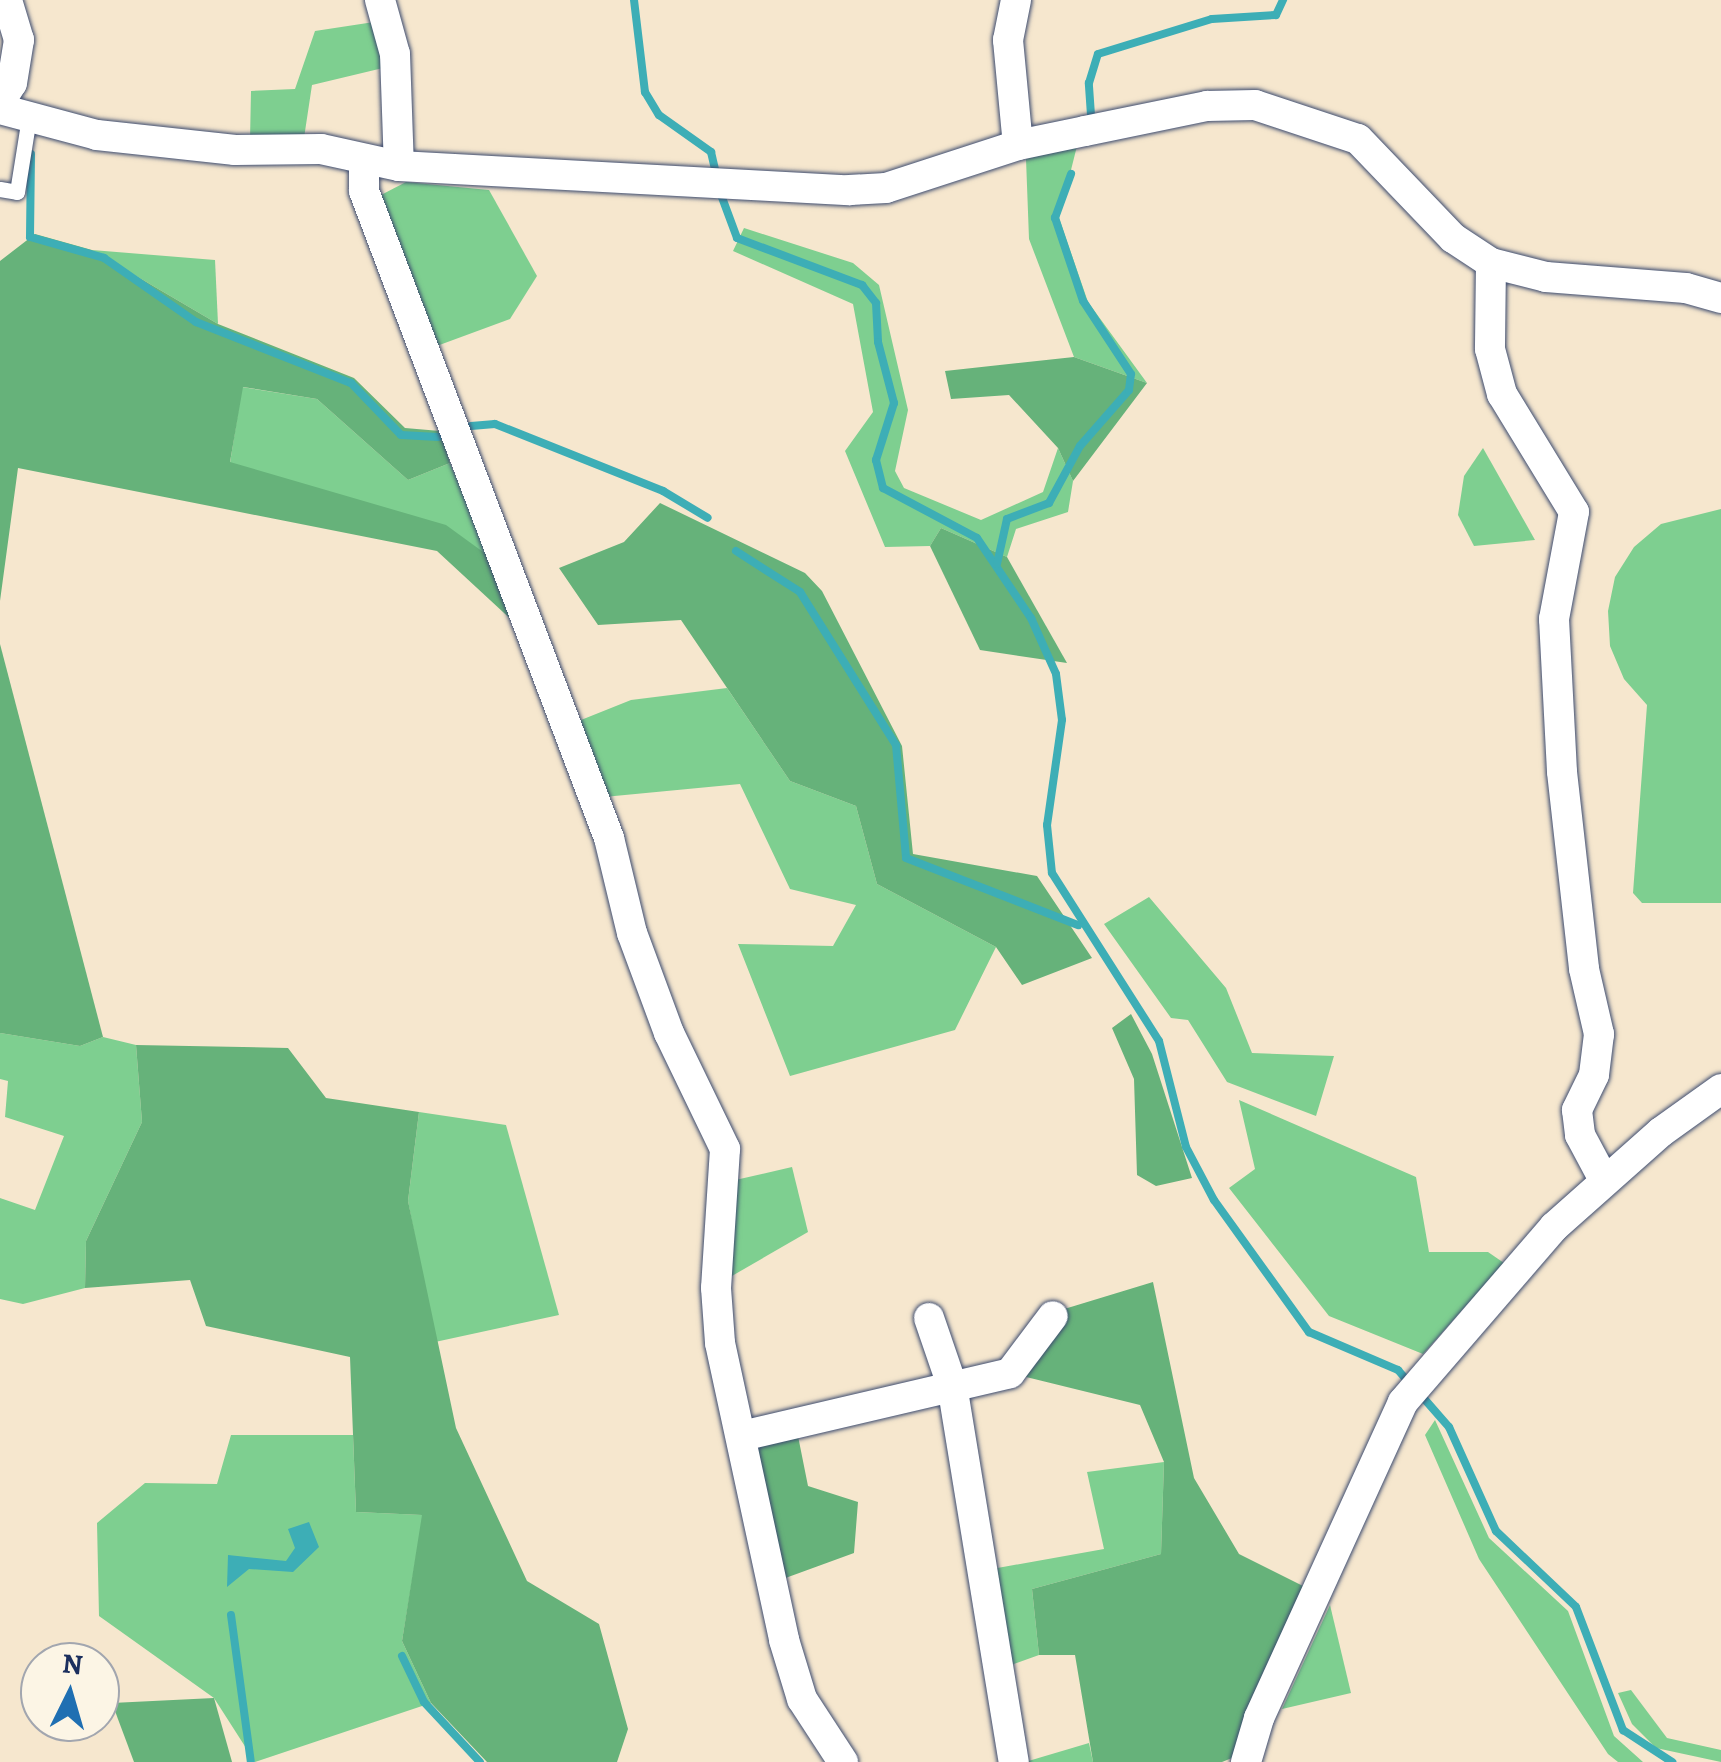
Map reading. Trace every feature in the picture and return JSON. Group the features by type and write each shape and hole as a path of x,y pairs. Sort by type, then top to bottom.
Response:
{"street":[{"path":"7,0 19,40 10,109 97,136 235,150 321,149 399,166 886,188 1018,145 1207,106 1255,105 1358,139 1453,238 1491,263 1546,278 1686,288 1721,298"},
{"path":"380,0 396,54 399,166"},
{"path":"1016,0 1008,40 1018,145"},
{"path":"364,159 364,191 610,838 644,966 725,1149 716,1288 720,1343 802,1699 844,1762"},
{"path":"1491,263 1490,349 1502,394 1574,512 1554,620 1562,772 1584,969 1599,1034 1594,1075 1577,1110 1580,1135 1604,1180"},
{"path":"1246,1762 1267,1701 1403,1402 1431,1364 1604,1180 1721,1089"},
{"path":"742,1436 1010,1373 1053,1316"},
{"path":"929,1318 952,1385 1014,1762"}],"lane":[{"path":"0,190 17,192 10,109"}],"green space":[{"path":"374,22 383,68 312,85 304,138 250,140 251,91 295,89 315,31"},
{"path":"1077,146 1059,218 1088,302 1147,383 1074,357 1029,239 1026,159"},
{"path":"406,182 489,190 537,276 510,319 434,347 381,195"},
{"path":"744,228 853,263 879,285 908,410 895,471 904,488 981,520 1043,492 1058,448 1073,481 1068,512 1016,529 1007,557 941,528 930,546 885,547 845,451 873,412 853,304 733,251"},
{"path":"35,234 92,250 218,324 354,378 405,428 440,431 450,463 408,480 317,399 243,387 230,462 446,525 490,557 518,626 437,551 18,468 0,601 0,261"},
{"path":"92,250 215,260 218,324"},
{"path":"1074,357 1147,383 1073,481 1058,448 1009,395 951,399 945,371"},
{"path":"242,387 317,399 408,480 450,463 490,557 230,463"},
{"path":"1483,448 1535,540 1474,546 1458,515 1464,476"},
{"path":"660,503 805,573 822,591 902,746 913,854 1037,876 1092,958 1022,985 996,947 877,884 856,806 790,781 681,620 598,625 559,568 624,542"},
{"path":"1721,509 1721,903 1642,903 1633,893 1647,705 1624,679 1610,646 1608,611 1615,577 1634,547 1661,524"},
{"path":"941,528 1007,557 1067,663 980,650 930,546"},
{"path":"0,644 103,1037 80,1046 0,1033"},
{"path":"727,688 790,781 856,806 877,884 996,947 955,1030 790,1076 738,944 833,946 856,905 790,889 740,784 604,797 576,722 631,700"},
{"path":"1149,897 1226,988 1252,1053 1334,1056 1316,1116 1227,1082 1188,1020 1171,1018 1104,924"},
{"path":"1131,1014 1152,1054 1192,1178 1156,1186 1137,1175 1134,1079 1112,1028"},
{"path":"0,1033 80,1046 103,1037 136,1045 142,1122 86,1241 85,1288 23,1304 0,1299 0,1198 35,1210 64,1136 5,1117 8,1081 0,1079"},
{"path":"136,1045 288,1048 326,1098 419,1112 408,1201 456,1428 527,1581 599,1624 628,1729 617,1762 487,1762 431,1703 402,1641 422,1515 356,1512 350,1357 206,1326 190,1280 85,1288 86,1241 142,1122"},
{"path":"1239,1100 1416,1177 1429,1252 1488,1252 1504,1263 1423,1354 1329,1316 1229,1188 1255,1169"},
{"path":"419,1112 506,1125 559,1315 435,1342 408,1201"},
{"path":"792,1167 808,1232 725,1280 731,1181"},
{"path":"1153,1282 1194,1478 1239,1554 1305,1587 1232,1758 1222,1762 1093,1762 1075,1655 1039,1655 1032,1589 1161,1554 1164,1462 1140,1405 1018,1375 1061,1310"},
{"path":"1435,1420 1489,1538 1568,1611 1614,1736 1643,1762 1618,1762 1608,1754 1479,1559 1425,1435"},
{"path":"797,1431 808,1486 858,1502 854,1553 780,1580 752,1440"},
{"path":"231,1435 353,1435 356,1512 423,1515 402,1641 431,1703 255,1762 214,1698 99,1616 97,1523 145,1483 217,1484"},
{"path":"1164,1462 1161,1554 1032,1589 1039,1655 1011,1665 992,1569 1104,1549 1087,1472"},
{"path":"1330,1605 1351,1693 1282,1709"},
{"path":"1631,1690 1667,1738 1721,1750 1721,1762 1656,1748 1632,1724 1618,1693"},
{"path":"214,1698 232,1762 134,1762 120,1724 120,1703"},
{"path":"1089,1743 1093,1762 1025,1762"}],"water":[{"path":"309,1522 319,1547 293,1572 249,1569 227,1587 228,1555 286,1561 295,1548 288,1529"}],"waterway":[{"path":"634,0 645,92 659,115 711,152 716,173"},
{"path":"1091,115 1089,83 1098,54 1212,19 1276,15 1283,0"},
{"path":"31,154 30,237 104,258 196,322 351,383 401,435 438,437"},
{"path":"997,564 1007,519 1049,503 1080,446 1129,390 1131,374 1083,301 1055,218 1071,174"},
{"path":"720,192 737,238 862,285 876,303 878,342 894,403 876,460 883,488 977,538 1031,618 1056,674 1062,720 1047,825 1052,873 1159,1041 1186,1147 1214,1200 1309,1332 1398,1370 1410,1384"},
{"path":"471,426 495,424 663,491 708,518"},
{"path":"736,551 800,592 896,745 906,858 1078,925"},
{"path":"1420,1394 1449,1427 1496,1531 1576,1607 1623,1730 1672,1762"},
{"path":"231,1615 251,1762"},
{"path":"402,1656 424,1702 480,1762"}]}
